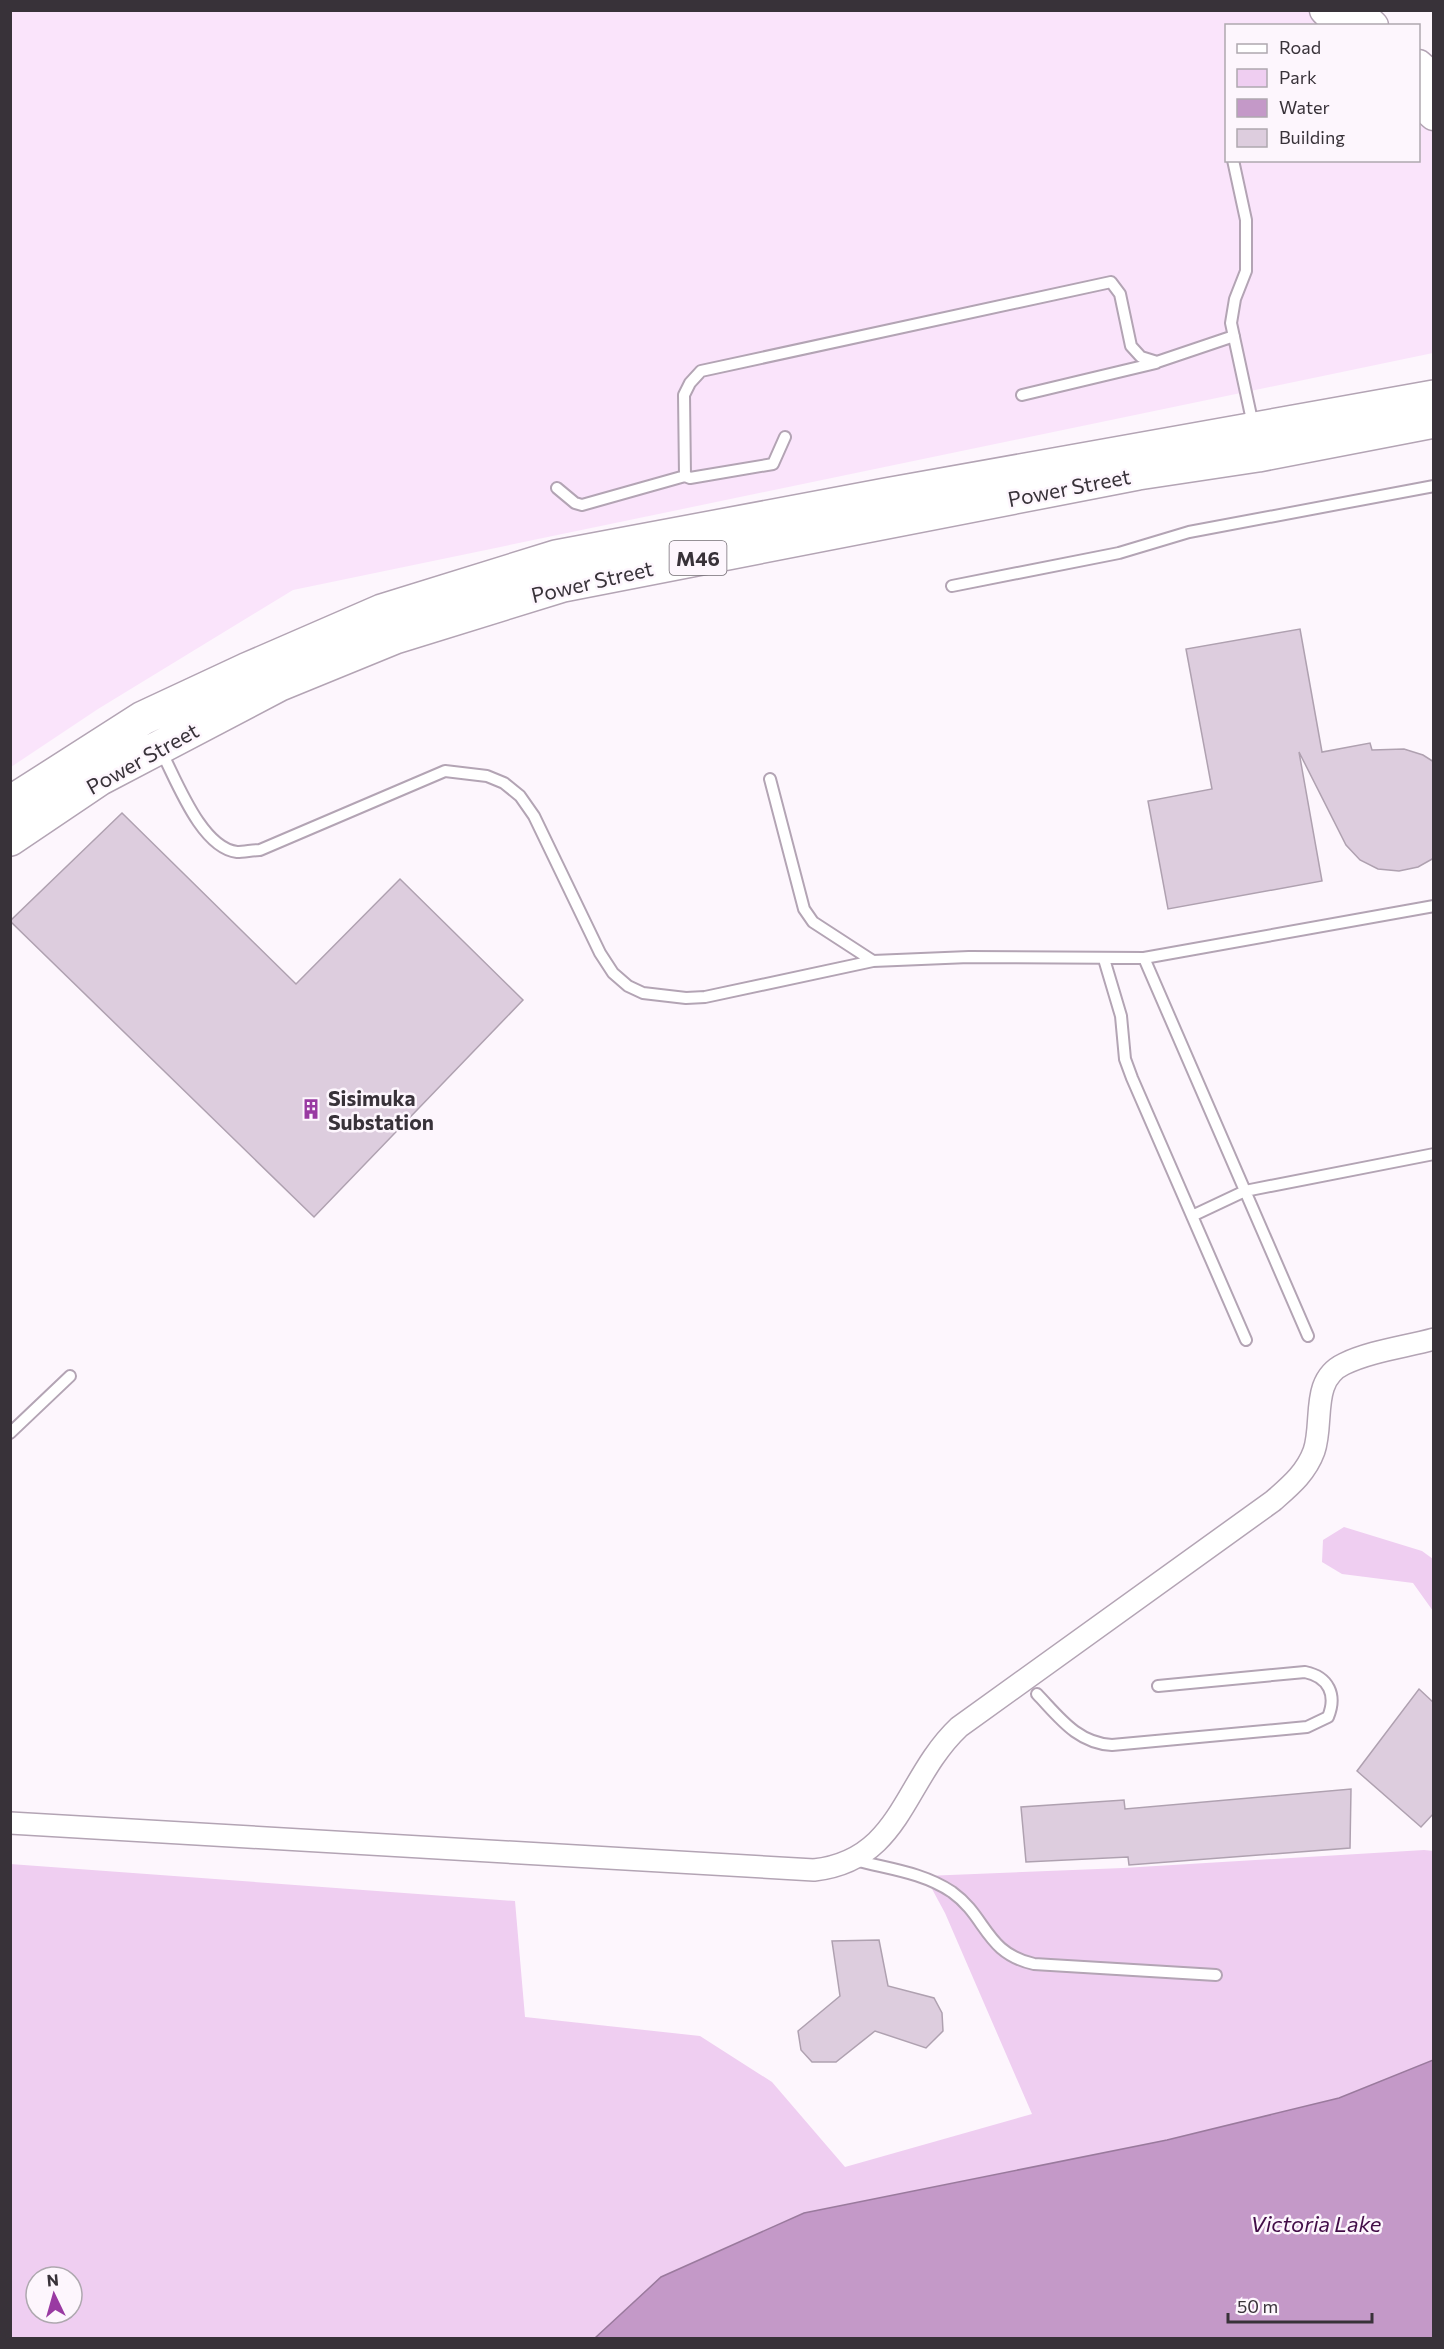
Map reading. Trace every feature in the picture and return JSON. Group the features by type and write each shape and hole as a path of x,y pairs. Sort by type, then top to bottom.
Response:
{"main road":[{"path":"1325,10 1339,24"},
{"path":"1356,10 1371,24"},
{"path":"1420,66 1434,78"},
{"path":"1420,101 1434,115"},
{"name":"Power Street","path":"10,803 151,732 389,624 556,557 889,508 1256,442 1429,404"},
{"name":"Power Street","path":"10,839 99,779 151,732"}],"street":[{"path":"10,1823 814,1870 832,1868 855,1860 879,1841 932,1756 959,1727 1274,1501 1296,1481 1314,1451 1319,1401 1324,1385 1332,1372 1343,1364 1360,1358 1434,1339"}],"lane":[{"path":"1233,162 1246,220 1246,271 1235,299 1231,323 1256,442"},
{"path":"685,476 684,395 690,382 701,371 1111,282 1120,294 1131,346 1141,357 1157,362"},
{"path":"1022,395 1157,362 1234,336"},
{"path":"557,488 575,503 582,505 685,476 690,478 773,464 785,437"},
{"path":"952,586 1119,553 1189,532 1434,486"},
{"path":"151,732 200,825 215,842 235,852 260,850 445,771 486,776 504,783 520,796 534,816 600,953 613,973 628,986 643,993 705,998 873,961 969,957 1144,958 1434,906"},
{"path":"771,779 804,909 813,922 873,961"},
{"path":"1144,958 1308,1336"},
{"path":"1104,959 1121,1016 1125,1059 1246,1340"},
{"path":"1192,1216 1245,1191 1434,1154"},
{"path":"10,1433 70,1376"},
{"path":"1037,1694 1073,1732 1096,1744 1112,1746 1307,1727 1328,1717 1333,1705 1333,1694 1327,1683 1317,1675 1305,1672 1158,1686"},
{"path":"855,1860 917,1874 950,1891 962,1900 999,1949 1018,1960 1216,1975"}],"shaded area":[{"path":"11,11 1308,11 1323,24 1225,24 1225,162 1420,162 1420,112 1433,125 1433,353 293,590 98,709 11,767"}],"green space":[{"path":"1344,1527 1422,1551 1433,1559 1433,1611 1413,1583 1342,1574 1322,1562 1323,1540"},
{"path":"1434,1851 1433,2060 1339,2098 1167,2140 804,2213 661,2277 595,2338 11,2338 10,1864 515,1901 525,2017 700,2036 772,2082 845,2167 1032,2114 945,1913 925,1876"}],"water":[{"name":"Victoria Lake","path":"1433,2060 1433,2338 595,2338 661,2277 804,2213 1167,2140 1339,2098"}],"building":[{"path":"1300,629 1322,752 1370,743 1372,750 1404,749 1423,755 1434,762 1434,858 1418,867 1399,871 1378,869 1360,860 1346,845 1299,752 1322,881 1168,909 1148,801 1212,789 1186,649"},
{"name":"Sisimuka Substation","path":"122,813 296,984 400,879 523,1000 314,1217 10,921"},
{"path":"1419,1689 1434,1703 1434,1813 1421,1827 1357,1771"},
{"path":"1351,1789 1350,1848 1129,1865 1128,1857 1026,1862 1021,1807 1124,1800 1125,1809"},
{"path":"879,1940 888,1986 934,1998 942,2013 943,2031 926,2048 875,2031 836,2062 812,2062 801,2050 798,2031 840,1996 832,1941"}],"place":[{"name":"Sisimuka Substation","path":"311,1109"}]}
